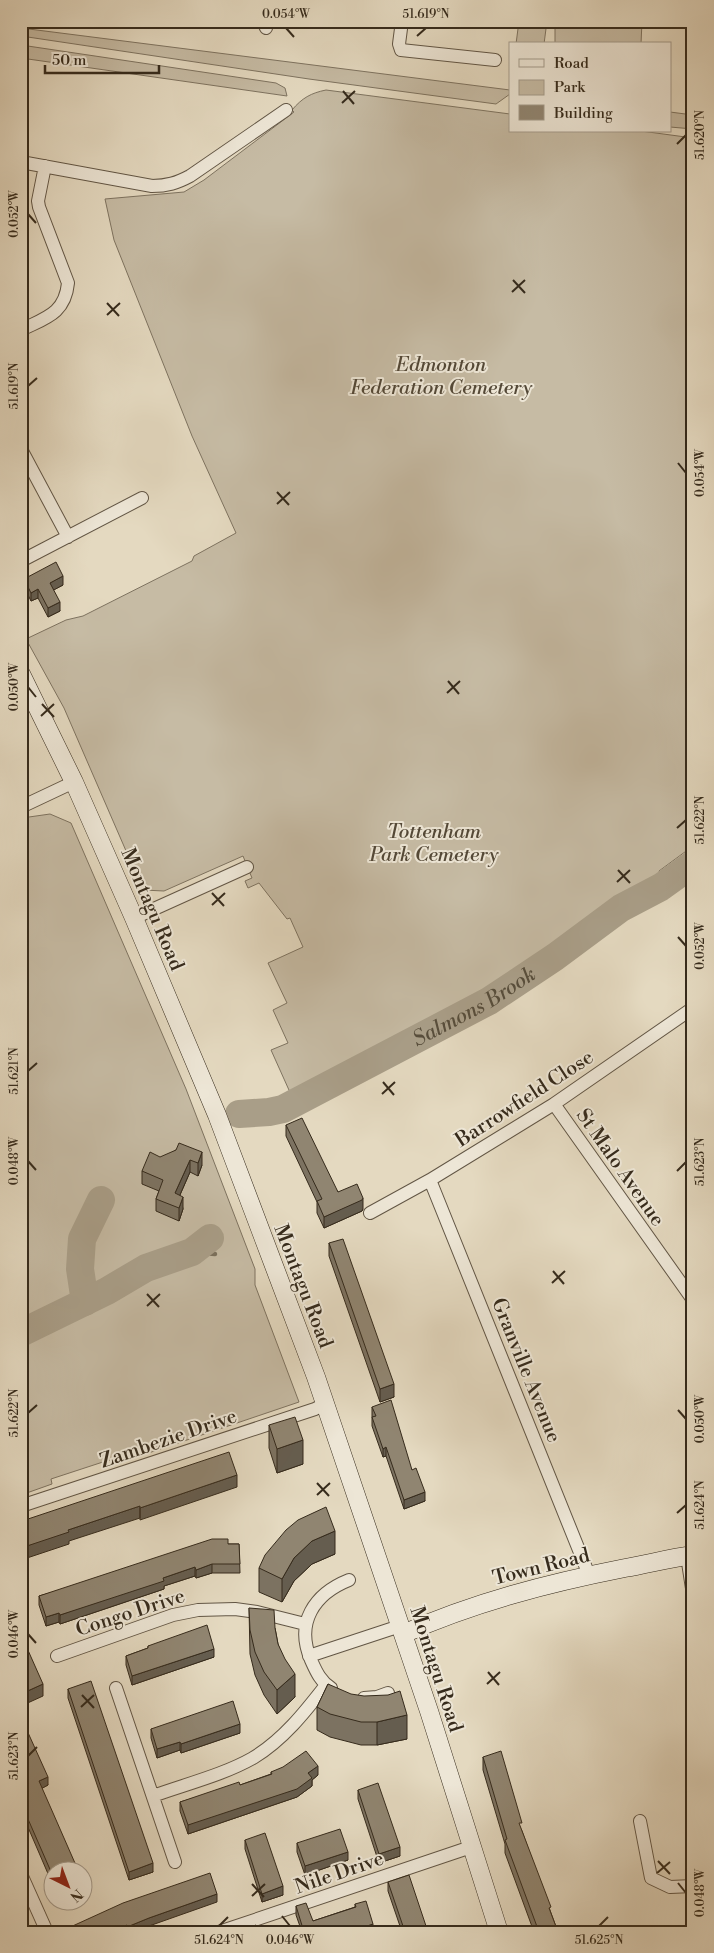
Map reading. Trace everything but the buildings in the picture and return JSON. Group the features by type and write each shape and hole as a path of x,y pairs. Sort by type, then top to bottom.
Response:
{"main road":[{"name":"Montagu Road","path":"21,674 74,782 217,1115 326,1404 430,1711 499,1932"},
{"name":"Town Road","path":"402,1630 495,1598 589,1575 690,1556"}],"street":[{"path":"402,21 398,44 401,50 496,60"},
{"path":"21,162 152,186 165,186 190,176 286,110"},
{"path":"21,330 56,312 67,294 68,283 39,207 38,201 45,166"},
{"path":"21,449 68,537"},
{"path":"21,561 142,498"},
{"path":"21,807 74,782"},
{"path":"134,918 247,867"},
{"name":"Barrowfield Close","path":"370,1213 430,1180 554,1104 692,1010"},
{"name":"St Malo Avenue","path":"554,1104 693,1300"},
{"name":"Granville Avenue","path":"430,1180 589,1575"},
{"name":"Zambezie Drive","path":"21,1506 326,1404"},
{"path":"690,1556 693,1595"},
{"path":"349,1580 335,1585 321,1596 305,1624 305,1638 309,1656 317,1674 326,1685 345,1695 362,1698 377,1697 388,1693"},
{"name":"Congo Drive","path":"57,1656 173,1615 198,1610 234,1609 256,1612 305,1624"},
{"path":"309,1656 402,1630"},
{"path":"153,1796 234,1767 254,1757 284,1734 326,1685"},
{"path":"116,1688 175,1862"},
{"path":"640,1821 651,1878 670,1887 693,1886"},
{"name":"Nile Drive","path":"220,1932 471,1847"},
{"path":"21,1874 47,1932"}],"green space":[{"path":"519,21 547,21 544,42 516,42"},
{"path":"555,21 642,21 641,42 555,42"},
{"path":"21,28 509,90 509,95 496,104 309,79 21,36"},
{"path":"21,45 276,83 285,88 287,96 21,58"},
{"name":"Edmonton Federation Cemetery","path":"326,90 509,114 509,132 648,132 693,138 693,846 659,871 663,881 618,905 571,942 489,996 293,1099 271,1050 288,1043 273,1010 287,1003 268,963 303,947 290,918 287,919 259,883 248,888 245,881 252,878 243,856 164,891 143,890 64,708 26,639 66,620 83,616 192,561 194,556 236,533 192,436 114,240 105,199 184,192 204,180 294,112 292,110 303,99"},
{"path":"672,112 693,115 693,129 672,127"},
{"path":"50,814 71,823 186,1089 255,1269 255,1285 299,1402 116,1464 109,1460 51,1479 52,1484 21,1495 21,820"}],"waterway":[{"name":"Salmons Brook","path":"239,1114 283,1109 489,1001 555,957 621,908 661,887 693,864"},
{"name":"Salmons Brook","path":"85,1302 80,1269 82,1239 101,1200"},
{"name":"Salmons Brook","path":"21,1333 107,1291 146,1268 192,1252 210,1238"},
{"path":"192,1252 215,1254"}],"park label":[{"name":"Tottenham Park Cemetery","path":"434,842"}]}
